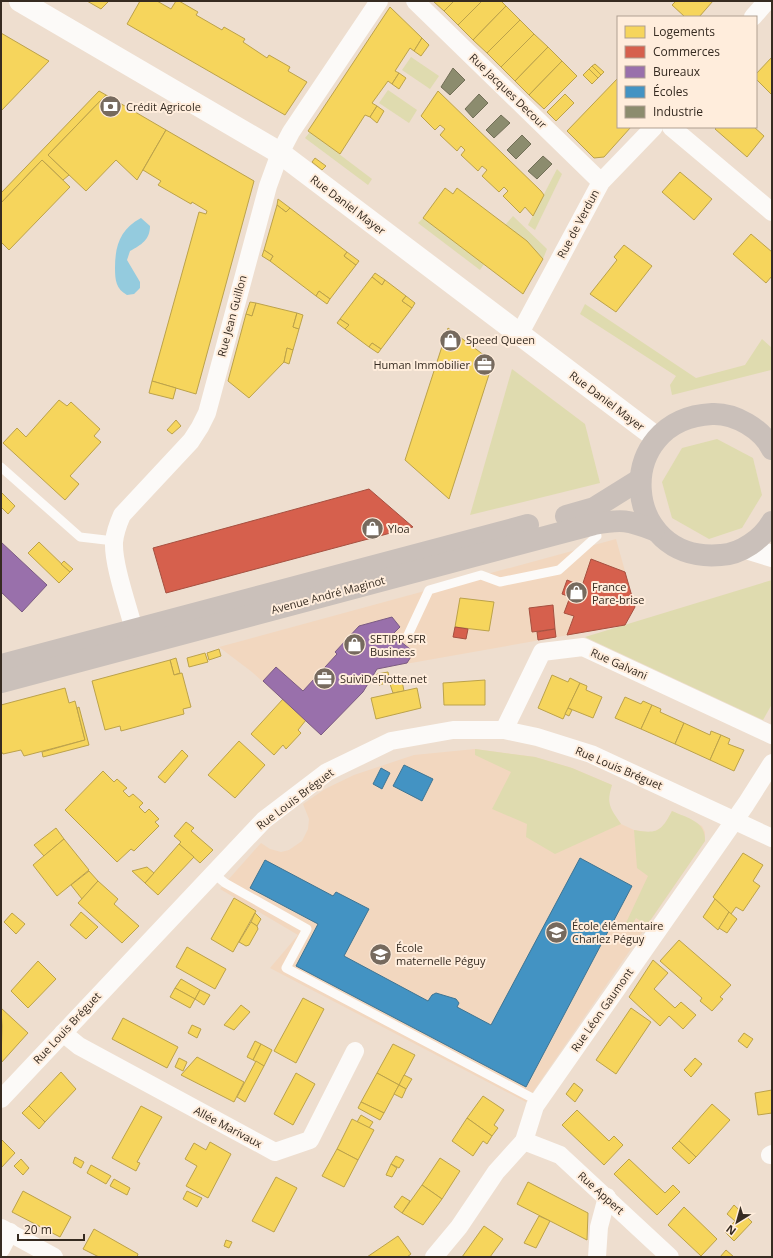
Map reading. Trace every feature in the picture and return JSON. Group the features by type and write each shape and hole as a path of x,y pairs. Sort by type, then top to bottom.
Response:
{"main road":[{"name":"Rue Daniel Mayer","path":"20,1 280,153 656,438"},
{"path":"768,442 755,429 736,418 714,414 693,416 673,424 656,438 644,458 639,480 640,497 645,514 654,530 669,543 687,553 700,555 727,555 746,548 760,537 772,522"},
{"name":"Avenue André Maginot","path":"1,665 594,508 639,480"},
{"name":"Avenue André Maginot","path":"1,682 594,524 618,520 632,522 654,530"},
{"path":"746,548 772,556"}],"street":[{"name":"Rue Jean Guillon","path":"134,630 115,555 114,541 117,526 122,516 191,441 200,427 206,413 268,186 280,153 291,132 379,1"},
{"name":"Rue Jacques Decour","path":"415,1 601,182"},
{"path":"754,16 767,1"},
{"name":"Rue de Verdun","path":"519,334 601,182 653,128"},
{"path":"672,128 772,212"},
{"name":"Rue Galvani","path":"504,730 542,652 583,647 772,735"},
{"name":"Rue Louis Bréguet","path":"1,1099 264,820 327,772 391,741 453,730 504,730 537,737 591,754 772,838"},
{"name":"Rue Léon Gaumont","path":"434,1257 459,1228 496,1172 524,1141 538,1101 734,820 772,763"},
{"name":"Allée Marivaux","path":"63,1033 79,1046 275,1152 310,1140 355,1051"},
{"name":"Rue Appert","path":"524,1141 560,1155 670,1257"},
{"path":"598,1257 599,1226 607,1197"},
{"path":"1,1249 5,1230 54,1257"}],"lane":[{"path":"1,467 80,537 114,541"},
{"path":"408,635 429,590 481,575 500,582 559,570 597,536 594,524"},
{"path":"213,873 225,883 307,929 286,968 538,1101"}],"shaded area":[{"path":"411,57 439,76 430,89 402,70"},
{"path":"388,90 417,110 409,123 379,103"},
{"path":"310,132 372,179 368,185 305,138"},
{"path":"557,169 562,174 535,230 528,225"},
{"path":"513,216 547,249 543,259 527,241 505,225"},
{"path":"423,218 484,264 480,270 418,223"},
{"path":"585,304 696,378 745,365 762,339 772,348 772,372 771,370 672,395 670,385 676,376 580,314"},
{"path":"512,369 585,424 600,483 470,515"},
{"path":"717,439 753,458 762,495 742,528 709,539 672,518 662,482 682,448"},
{"path":"616,539 635,607 625,625 377,669 363,692 321,735 252,672 219,647"},
{"path":"772,580 772,704 763,720 585,637"},
{"name":"École élémentaire Charlez Péguy","path":"475,749 535,757 572,768 612,785 608,797 611,811 621,824 634,830 652,833 664,826 672,811 702,826 705,832 705,841 526,1102 270,968 298,935 220,889 261,843 270,849 281,852 289,850 302,841 308,829 309,819 303,804 325,789 354,775 414,755"},
{"path":"475,749 535,757 572,768 612,785 609,797 610,806 621,824 555,854 526,837 527,824 492,809 511,772 475,755"},
{"path":"672,811 689,818 699,825 704,834 705,841 647,925 636,918 630,928 625,925 648,876 637,868 634,830 648,832 658,830 665,823"}],"water":[{"path":"141,218 150,226 150,231 144,242 130,251 127,260 140,282 140,288 134,294 127,295 120,290 116,280 116,252 120,239 128,227"}],"building: Logements":[{"path":"87,1 109,1 101,9"},
{"path":"140,1 157,1 171,9 176,1 179,1 198,12 196,15 222,30 224,27 245,39 243,42 267,58 269,55 290,67 288,71 307,82 285,115 127,24"},
{"path":"433,1 454,1 444,11"},
{"path":"454,1 482,1 458,25 444,11"},
{"path":"482,1 501,1 506,6 473,40 458,25"},
{"path":"676,1 713,1 700,16 684,16 672,5"},
{"path":"506,6 520,20 487,53 473,40"},
{"path":"390,7 422,38 414,51 410,48 395,71 399,73 392,84 388,81 372,103 377,106 370,117 365,115 340,154 308,131"},
{"path":"520,20 534,34 501,67 487,53"},
{"path":"1,33 49,61 1,111"},
{"path":"534,34 548,47 515,81 501,67"},
{"path":"422,38 429,45 421,56 414,51"},
{"path":"548,47 562,61 529,95 515,81"},
{"path":"772,57 772,95 757,80 757,73"},
{"path":"562,61 577,76 544,109 529,95"},
{"path":"595,64 604,72 601,75 592,66"},
{"path":"592,66 601,75 598,78 589,69"},
{"path":"589,69 598,78 592,84 583,75"},
{"path":"399,73 406,78 399,89 392,84"},
{"path":"617,79 617,128 630,128 604,157 594,158 567,131"},
{"path":"99,91 106,95 48,155 69,175 63,180 42,160 1,203 1,193"},
{"path":"438,91 541,191 544,195 533,216 525,207 520,213 503,196 508,191 504,187 499,192 482,176 487,170 482,166 478,171 461,155 465,150 461,146 457,151 440,135 445,129 440,125 435,130 421,116"},
{"path":"565,94 574,103 556,121 547,112"},
{"path":"106,95 166,130 137,180 116,160 86,191 48,155"},
{"path":"377,106 384,111 377,123 370,117"},
{"path":"755,128 764,136 747,157 715,129"},
{"path":"166,130 254,181 196,394 152,381 199,212 206,214 207,211 192,202 191,204 158,185 161,181 143,170"},
{"path":"315,158 326,166 322,170 312,162"},
{"path":"42,160 70,187 9,250 1,242 1,203"},
{"path":"680,172 712,199 694,220 662,192"},
{"path":"445,188 453,194 457,188 527,241 543,259 523,294 423,218"},
{"path":"278,199 290,208 286,212 277,205"},
{"path":"277,205 286,212 290,208 347,252 344,256 356,265 330,299 319,291 316,296 270,261 273,256 264,250"},
{"path":"751,234 772,252 772,276 766,283 733,254"},
{"path":"624,245 652,266 616,312 590,294 617,260 614,257"},
{"path":"264,250 273,256 270,261 262,256"},
{"path":"347,252 359,261 356,265 344,256"},
{"path":"375,273 385,280 382,285 372,277"},
{"path":"372,277 382,285 385,280 406,296 402,301 412,308 381,349 372,343 369,347 345,329 349,325 340,319"},
{"path":"319,291 330,299 327,304 316,296"},
{"path":"406,296 415,303 412,308 402,301"},
{"path":"250,302 256,303 252,316 246,314"},
{"path":"256,303 297,313 293,327 299,329 293,350 287,348 284,362 249,398 228,381 246,314 252,316"},
{"path":"297,313 303,315 299,329 293,327"},
{"path":"340,319 349,325 345,329 337,323"},
{"path":"448,328 493,362 449,499 405,460"},
{"path":"372,343 381,349 378,353 369,347"},
{"path":"287,348 293,350 289,364 284,362"},
{"path":"152,381 176,388 173,399 149,393"},
{"path":"59,400 67,406 71,402 100,429 94,436 101,442 70,476 79,484 65,500 3,443 17,428 26,437"},
{"path":"176,420 181,426 172,434 167,430"},
{"path":"1,492 15,506 8,514 1,507"},
{"path":"39,542 70,572 59,583 28,553"},
{"path":"64,561 73,569 70,572 61,564"},
{"path":"460,598 494,602 489,631 455,627"},
{"path":"219,649 221,656 209,660 207,653"},
{"path":"205,653 208,662 189,667 187,658"},
{"path":"176,658 180,673 174,675 170,660"},
{"path":"170,660 174,675 182,673 191,707 183,709 184,714 121,731 120,726 105,730 92,681"},
{"path":"388,672 390,682 379,685 377,674"},
{"path":"552,675 568,682 570,678 580,683 563,719 538,708"},
{"path":"485,680 485,705 444,705 443,683"},
{"path":"402,681 404,691 393,693 390,684"},
{"path":"580,683 587,686 586,690 602,697 593,718 568,708"},
{"path":"65,688 69,703 75,701 85,740 24,756 21,750 3,754 1,751 1,705"},
{"path":"417,688 421,708 376,719 371,698"},
{"path":"625,697 641,704 643,701 652,705 641,729 615,718"},
{"path":"283,699 306,720 298,730 301,733 286,749 283,745 274,755 251,734"},
{"path":"652,705 661,709 660,712 684,723 675,744 641,729"},
{"path":"79,707 89,745 43,757 42,752 85,740 77,708"},
{"path":"568,708 572,710 569,716 565,714"},
{"path":"684,723 710,735 711,731 721,735 710,760 675,744"},
{"path":"721,735 730,739 728,744 744,750 734,771 710,760"},
{"path":"239,741 265,765 235,798 208,775"},
{"path":"182,750 188,756 165,783 158,777"},
{"path":"103,771 114,782 117,779 127,788 123,791 129,797 133,794 143,803 139,807 145,813 149,809 159,819 155,822 159,826 134,851 131,849 117,862 65,810"},
{"path":"186,822 194,828 191,831 213,850 200,863 179,844 181,842 174,836"},
{"path":"56,828 64,839 44,856 34,845"},
{"path":"64,839 89,870 57,896 33,865"},
{"path":"179,844 194,857 158,895 145,883"},
{"path":"743,853 763,865 753,881 760,886 743,911 736,907 731,914 713,897"},
{"path":"147,867 154,873 145,883 132,871"},
{"path":"89,871 98,881 82,899 71,885"},
{"path":"98,881 118,899 114,904 139,926 122,943 78,903"},
{"path":"234,898 256,911 233,952 211,939"},
{"path":"715,899 729,912 718,930 703,917"},
{"path":"81,912 98,927 86,939 70,925"},
{"path":"729,912 737,919 727,933 719,928"},
{"path":"12,913 25,924 16,934 4,922"},
{"path":"255,913 261,919 257,926 251,922"},
{"path":"251,922 257,926 258,929 249,945 246,946 239,942"},
{"path":"679,940 731,985 720,997 723,999 712,1011 700,1001 702,998 660,961"},
{"path":"187,947 226,969 215,989 176,967"},
{"path":"653,960 668,973 654,989 675,1008 681,1002 696,1015 683,1029 669,1016 660,1026 629,997"},
{"path":"38,961 56,979 28,1008 11,991"},
{"path":"181,979 200,990 195,999 175,988"},
{"path":"175,988 195,999 190,1008 170,997"},
{"path":"200,990 210,995 204,1005 195,999"},
{"path":"303,998 324,1009 296,1063 274,1051"},
{"path":"241,1005 250,1012 234,1030 224,1025"},
{"path":"1,1008 28,1033 1,1063 2,1026"},
{"path":"631,1008 651,1022 616,1074 596,1060"},
{"path":"123,1018 178,1047 167,1068 112,1039"},
{"path":"192,1025 201,1029 197,1038 188,1033"},
{"path":"744,1033 753,1039 747,1048 738,1041"},
{"path":"255,1041 261,1044 253,1060 247,1057"},
{"path":"261,1044 272,1050 264,1066 253,1060"},
{"path":"393,1044 415,1055 399,1085 377,1073"},
{"path":"197,1057 244,1082 234,1102 181,1075"},
{"path":"179,1058 187,1062 183,1071 175,1067"},
{"path":"695,1058 702,1064 691,1077 684,1070"},
{"path":"256,1061 264,1066 245,1102 237,1097"},
{"path":"61,1072 76,1089 45,1122 29,1106"},
{"path":"296,1073 315,1084 293,1125 274,1114"},
{"path":"377,1073 399,1085 384,1113 361,1102"},
{"path":"404,1075 412,1079 406,1089 399,1085"},
{"path":"574,1083 583,1090 575,1102 566,1094"},
{"path":"399,1085 406,1089 402,1098 394,1094"},
{"path":"772,1090 772,1113 758,1115 755,1093"},
{"path":"483,1096 504,1110 494,1125 498,1128 492,1136 467,1118"},
{"path":"361,1102 384,1113 380,1120 358,1108"},
{"path":"712,1104 730,1120 696,1157 679,1141"},
{"path":"29,1106 45,1122 39,1129 22,1113"},
{"path":"141,1106 162,1117 137,1162 140,1163 136,1171 112,1158"},
{"path":"577,1110 609,1141 614,1136 623,1145 604,1165 562,1125"},
{"path":"361,1115 373,1122 369,1128 357,1122"},
{"path":"467,1118 492,1136 487,1144 483,1141 473,1156 452,1141"},
{"path":"352,1119 374,1130 358,1160 337,1149"},
{"path":"1,1139 15,1153 1,1168"},
{"path":"679,1141 696,1157 689,1164 672,1148"},
{"path":"210,1142 231,1154 208,1198 186,1186 197,1166 185,1159 194,1143 206,1150"},
{"path":"337,1149 358,1160 344,1187 322,1176"},
{"path":"396,1156 404,1160 399,1168 391,1164"},
{"path":"75,1157 84,1162 81,1168 73,1163"},
{"path":"440,1158 460,1171 442,1199 422,1185"},
{"path":"21,1159 29,1168 23,1175 14,1166"},
{"path":"629,1159 665,1193 673,1185 680,1192 657,1215 614,1174"},
{"path":"391,1164 397,1168 392,1177 386,1175"},
{"path":"91,1165 111,1176 106,1184 87,1173"},
{"path":"276,1177 297,1188 274,1232 252,1221"},
{"path":"114,1179 130,1188 127,1195 110,1186"},
{"path":"528,1182 588,1213 587,1240 517,1204"},
{"path":"422,1185 442,1199 423,1225 402,1213"},
{"path":"23,1191 71,1217 60,1237 12,1212"},
{"path":"187,1191 202,1198 197,1207 183,1199"},
{"path":"402,1196 410,1201 402,1213 394,1207"},
{"path":"734,1205 752,1222 734,1241 725,1232 735,1221 727,1214"},
{"path":"684,1207 717,1239 701,1256 668,1225"},
{"path":"539,1216 550,1221 536,1248 524,1243"},
{"path":"484,1226 503,1239 490,1257 462,1257"},
{"path":"94,1229 138,1254 137,1257 99,1257 83,1249"},
{"path":"398,1236 411,1254 407,1257 367,1257"},
{"path":"226,1240 232,1242 229,1248 224,1246"},
{"path":"726,1250 734,1257 720,1257"}],"building: Commerces":[{"path":"369,489 413,527 166,593 153,548"},
{"path":"591,559 625,572 635,607 625,625 567,635 574,616 564,613 570,597 562,594 567,580 582,586"},
{"path":"553,605 555,629 532,632 529,608"},
{"path":"455,627 468,629 466,639 453,637"},
{"path":"555,629 556,637 538,640 537,632"}],"building: Bureaux":[{"path":"1,542 47,585 22,612 1,592"},
{"path":"392,617 400,627 392,635 414,652 407,663 377,669 363,692 321,735 263,681 276,667 303,691 337,654 335,652 359,626"}],"building: Écoles":[{"path":"404,765 433,779 422,801 393,786"},
{"path":"381,768 390,773 382,789 373,784"},
{"path":"580,858 632,886 526,1087 296,966 318,924 250,888 265,860 333,896 336,892 369,909 344,956 428,1001 432,995 436,993 456,999 459,1003 457,1007 491,1025"}],"building: Industrie":[{"path":"453,68 465,80 450,95 441,87"},
{"path":"479,94 488,103 473,118 465,109"},
{"path":"501,115 510,123 494,138 486,130"},
{"path":"522,135 531,144 516,159 507,150"},
{"path":"543,156 552,164 537,179 528,171"}],"place":[{"name":"Crédit Agricole","path":"110,107"},
{"name":"Speed Queen","path":"451,340"},
{"name":"Human Immobilier","path":"485,365"},
{"name":"Yloa","path":"373,529"},
{"name":"France Pare-brise","path":"577,593"},
{"name":"SETIPP SFR Business","path":"354,645"},
{"name":"SuiviDeFlotte.net","path":"324,679"},
{"name":"École élémentaire Charlez Péguy","path":"557,932"},
{"name":"École maternelle Péguy","path":"380,954"}]}
